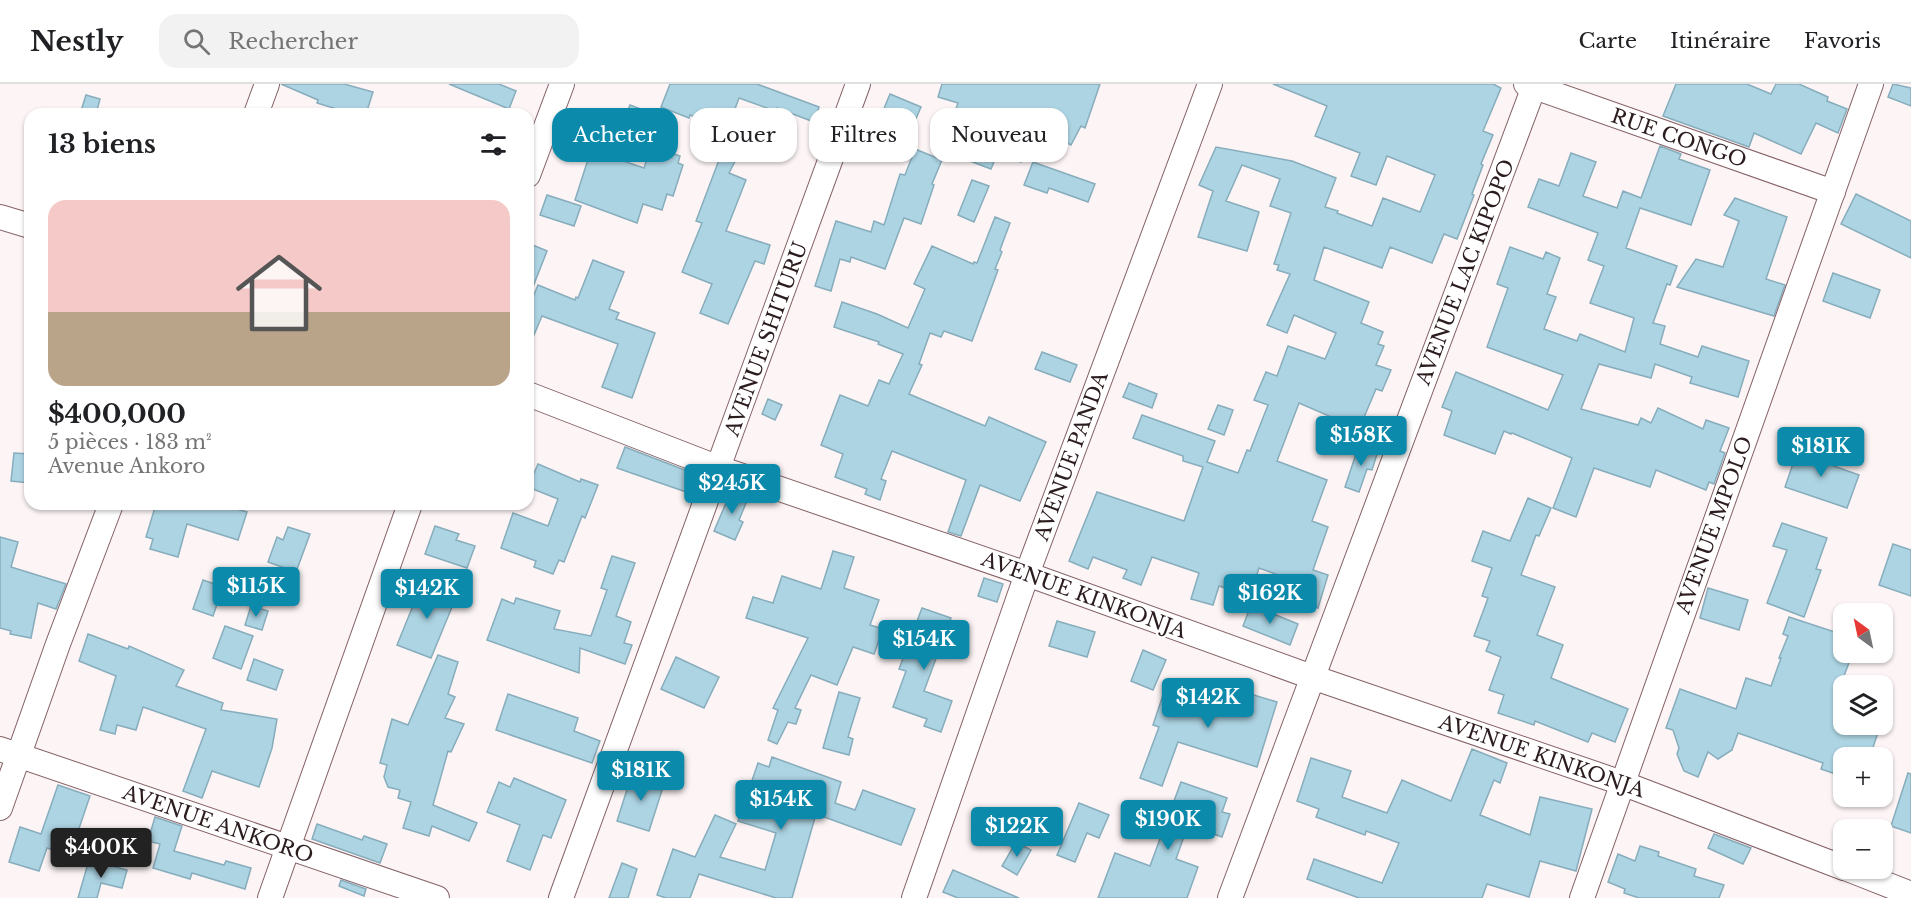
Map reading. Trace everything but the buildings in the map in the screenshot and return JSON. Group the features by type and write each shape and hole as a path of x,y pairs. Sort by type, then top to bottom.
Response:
{"street":[{"path":"258,108 267,84"},
{"path":"534,159 562,84"},
{"name":"AVENUE SHITURU","path":"561,898 858,84"},
{"name":"AVENUE PANDA","path":"914,898 1027,574 1210,84"},
{"name":"AVENUE MPOLO","path":"1582,898 1871,84"},
{"name":"RUE CONGO","path":"1532,85 1833,192"},
{"name":"AVENUE LAC KIPOPO","path":"1230,898 1532,85"},
{"path":"0,217 24,224"},
{"name":"AVENUE KINKONJA","path":"534,396 719,468 1027,574 1312,677 1622,783 1833,864"},
{"path":"0,808 9,752 109,510"},
{"path":"270,898 408,510"},
{"name":"AVENUE ANKORO","path":"9,752 437,898"},
{"name":"AVENUE KINKONJA","path":"1872,879 1911,894"}]}
